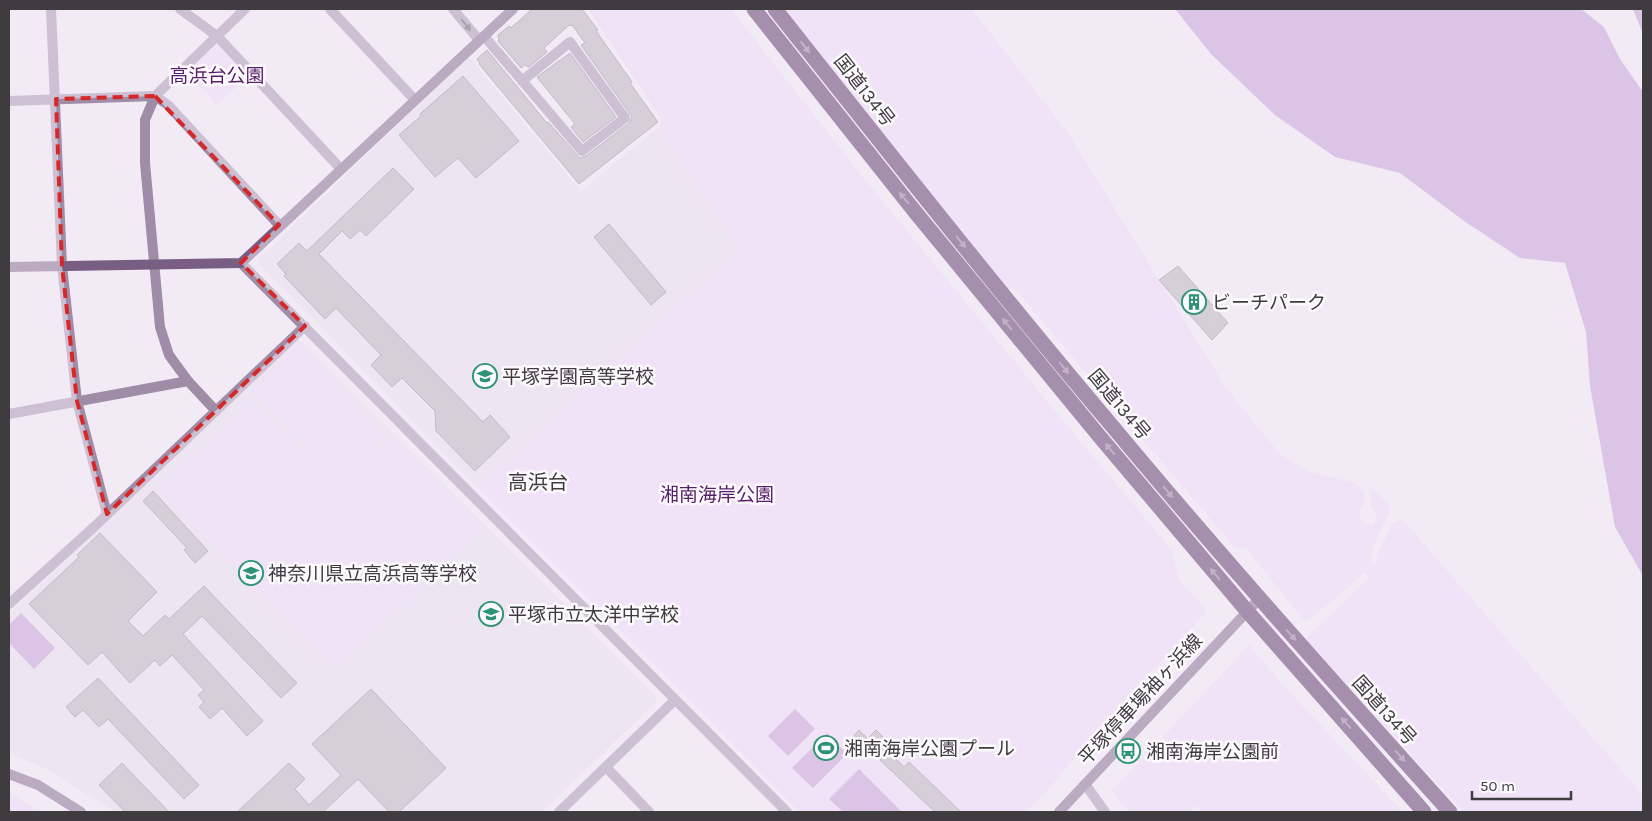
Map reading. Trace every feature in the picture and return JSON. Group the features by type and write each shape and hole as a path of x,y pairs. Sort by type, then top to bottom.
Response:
{"highway":[{"name":"国道134号","path":"754,9 929,229 1093,429 1246,611 1424,812"},
{"name":"国道134号","path":"775,9 912,182 1112,426 1259,598 1450,812"}],"street":[{"path":"51,9 62,266 77,401 107,514"},
{"path":"180,9 217,36 341,169"},
{"path":"216,411 188,381 169,355 160,327 145,164 145,120 154,96 245,9"},
{"path":"330,9 415,100"},
{"path":"453,9 522,81 582,151 625,118 570,42 522,81"},
{"path":"9,267 241,263 513,9"},
{"path":"9,101 154,96 168,105 279,226"},
{"path":"241,263 787,812"},
{"path":"9,604 107,514 304,326"},
{"path":"9,414 188,381"},
{"name":"平塚停車場袖ヶ浜線","path":"1059,812 1259,598"},
{"path":"559,812 675,700"},
{"path":"606,767 649,812"},
{"path":"9,774 38,785 81,812"},
{"path":"1085,784 1105,812"}],"highlighted area":[{"path":"155,96 279,225 241,263 305,326 107,514 77,401 62,266 56,99"}],"shaded area":[{"path":"1175,9 1643,9 1643,576 1615,527 1590,386 1586,332 1565,263 1520,258 1464,221 1400,173 1335,157 1275,115 1211,54"},
{"name":"平塚学園高等学校","path":"469,57 581,191 659,127 740,250 478,488 258,263 259,258"},
{"name":"神奈川県立高浜高等学校","path":"296,340 302,341 656,696 656,702 542,812 116,812 46,769 9,753 9,614"},
{"path":"21,613 55,648 34,669 9,643 9,625"},
{"path":"795,709 815,729 788,756 768,736"},
{"path":"827,733 847,754 813,788 792,768"},
{"path":"859,769 902,812 843,812 829,799"}],"green space":[{"name":"湘南海岸公園","path":"588,9 731,9 862,176 1172,550 1179,579 1207,611 1082,748 1027,812 799,812 478,488 739,250 659,127 661,119"},
{"path":"784,9 972,9 1068,133 1226,388 1280,454 1307,471 1355,483 1365,494 1364,504 1358,511 1359,514 1362,520 1371,525 1376,520 1375,510 1370,505 1371,486 1391,508 1373,547 1371,561 1375,566 1378,554 1392,524 1402,519 1643,795 1643,812 1464,812 1305,639 1369,578 1365,572 1307,621 1302,618 1246,548 1235,548 1016,290 998,287"},
{"name":"高浜台公園","path":"217,44 247,77 217,105 187,72"},
{"path":"297,344 387,435 341,480 252,389"},
{"path":"251,401 342,484 392,436 483,529 334,670 158,487"},
{"path":"1249,645 1294,697 1403,812 1203,812 1194,805 1191,812 1129,812 1112,791"},
{"path":"9,793 43,812 9,812"}],"pier":[{"path":"1581,9 1633,9 1643,34 1643,92 1620,59 1604,27"}],"building":[{"path":"532,9 582,9 598,30 596,31 658,122 579,184 479,64 477,59 487,50 547,123 580,158 586,156 629,123 632,117 581,45 585,43 572,25 569,25 544,48 547,52 529,67 525,65 521,68 498,41 498,35 509,26 511,28"},
{"path":"570,53 616,117 583,142 571,127 575,124 537,77"},
{"path":"463,76 519,141 476,178 458,158 435,177 399,135"},
{"path":"393,168 414,189 366,236 360,230 350,239 342,231 319,254 483,422 490,415 510,437 475,471 436,431 435,411 402,378 392,387 371,365 381,355 336,308 325,319 284,276 286,274 277,264 299,243 307,251"},
{"path":"609,224 666,292 651,305 594,237"},
{"name":"ビーチパーク","path":"1178,266 1228,323 1212,340 1159,280"},
{"path":"153,491 208,551 195,563 184,550 187,548 143,501"},
{"path":"100,533 157,592 128,621 143,636 165,615 169,619 204,586 297,683 281,698 202,616 183,634 263,721 247,736 222,708 210,719 199,707 204,702 198,695 204,690 172,655 160,666 155,660 130,683 102,652 88,665 29,604 79,557 77,555"},
{"path":"98,678 199,785 184,799 108,719 99,727 83,710 75,717 66,707"},
{"path":"371,689 446,768 399,812 389,812 358,779 323,812 237,812 289,763 305,779 295,789 309,805 341,775 312,744"},
{"path":"859,730 867,738 859,747 851,739"},
{"path":"876,730 893,747 888,751 904,767 909,762 961,812 935,812 880,760 886,754 869,737"},
{"path":"122,763 169,812 125,812 99,785"}],"place":[{"name":"ビーチパーク","path":"1194,302"},
{"name":"平塚学園高等学校","path":"485,376"},
{"name":"神奈川県立高浜高等学校","path":"251,573"},
{"name":"平塚市立太洋中学校","path":"491,614"},
{"name":"湘南海岸公園プール","path":"826,748"},
{"name":"湘南海岸公園前","path":"1128,751"}],"district":[{"name":"高浜台","path":"538,482"}]}
